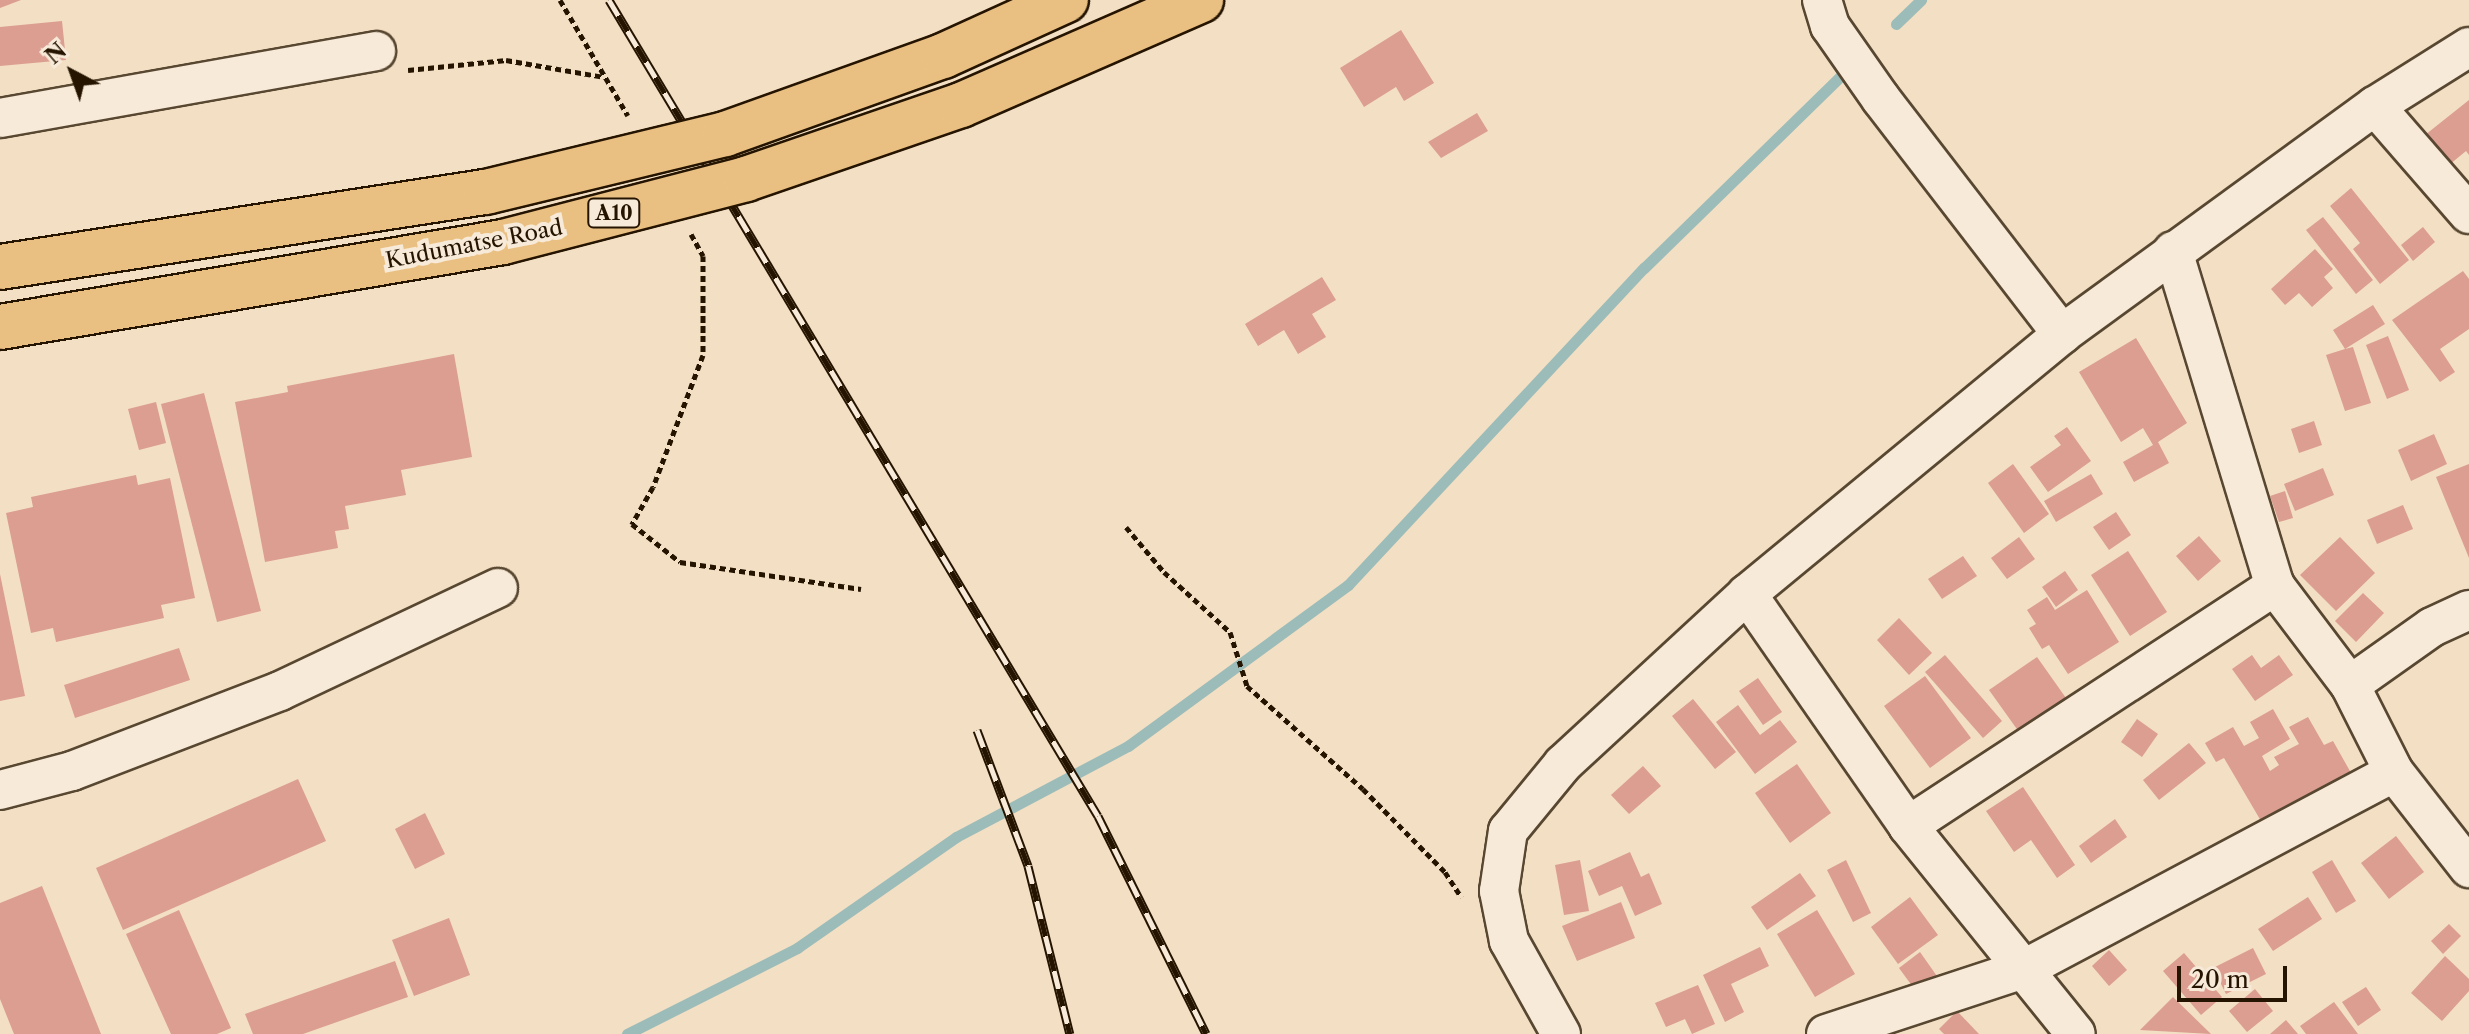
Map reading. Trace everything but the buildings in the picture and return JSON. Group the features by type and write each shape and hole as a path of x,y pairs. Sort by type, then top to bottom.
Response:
{"main road":[{"name":"A10","path":"0,267 486,192 725,134 943,56 1066,0"},
{"name":"Kudumatse Road","path":"0,327 503,242 746,179 961,105 1201,0"}],"street":[{"path":"1826,13 1881,99 2062,334"},
{"path":"1561,1034 1509,941 1499,891 1508,831 1563,764 1747,594 2062,334 2375,106 2469,47"},
{"path":"0,118 376,51"},
{"path":"2375,106 2469,214"},
{"path":"2173,251 2275,586 2350,685 2394,772 2466,858"},
{"path":"1908,826 2275,586"},
{"path":"0,790 72,771 280,691 498,588"},
{"path":"1747,594 1908,826 2076,1034"},
{"path":"2350,685 2432,627 2469,610"},
{"path":"1826,1034 2024,969 2394,772"}],"path":[{"path":"560,0 632,125"},
{"path":"376,51 404,70 506,60 605,77"},
{"path":"689,230 703,256 703,355 653,487 632,524 680,562 861,589"},
{"path":"1126,527 1164,572 1230,632 1247,686 1445,872 1470,912"}],"waterway":[{"path":"1896,24 1921,0"},
{"path":"627,1034 797,948 956,837 1128,746 1348,585 1644,268 1846,71"}],"railway":[{"path":"609,0 1098,816 1206,1034"},
{"path":"977,730 1028,866 1070,1034"}]}
